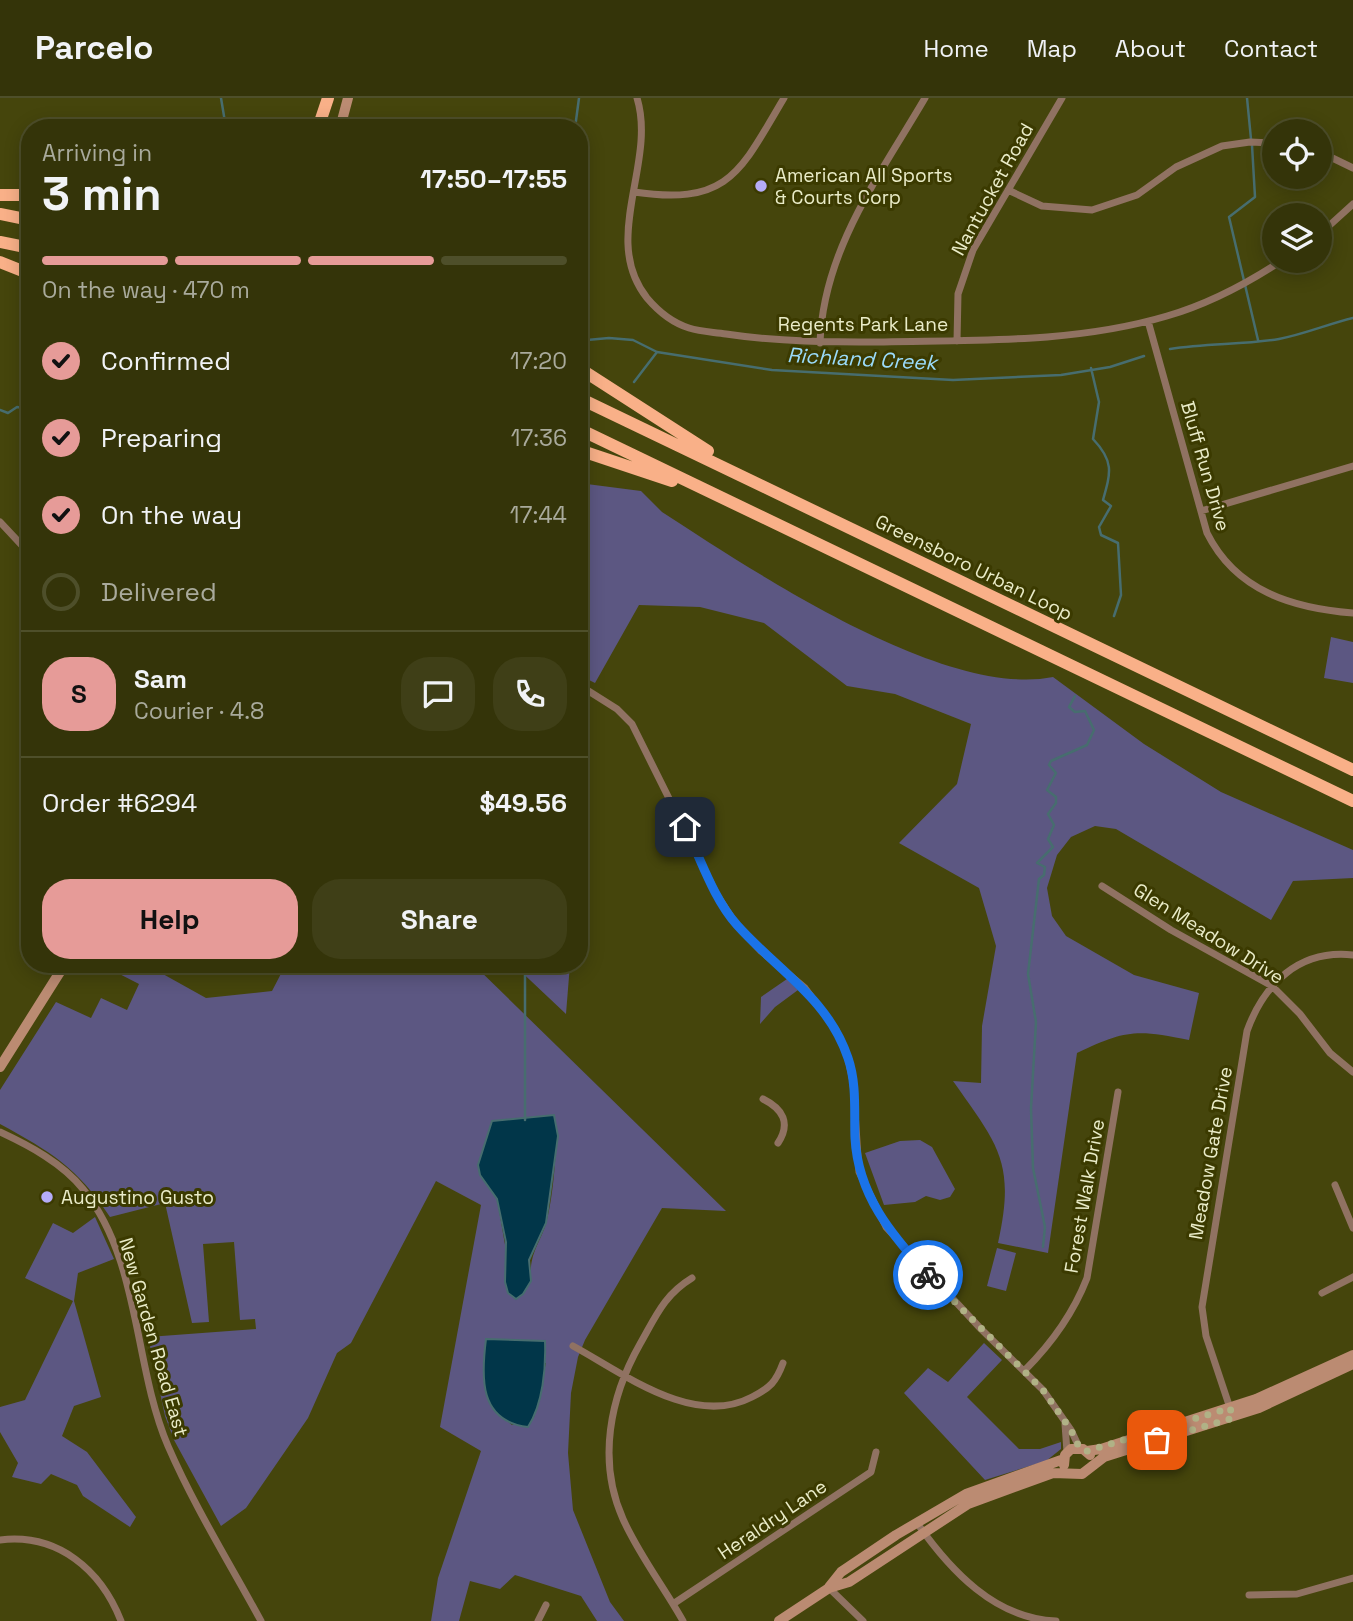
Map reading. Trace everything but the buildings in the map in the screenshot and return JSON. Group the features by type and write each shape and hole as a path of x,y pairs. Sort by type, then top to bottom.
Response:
{"highway":[{"path":"322,119 330,98"},
{"path":"0,195 21,195"},
{"path":"0,214 21,218"},
{"path":"0,243 21,246"},
{"path":"0,262 21,270"},
{"path":"588,374 772,489"},
{"name":"Greensboro Urban Loop","path":"588,402 1353,770"},
{"path":"588,433 1353,801"},
{"path":"588,453 733,503"}],"street":[{"path":"326,119 330,98"},
{"path":"342,119 348,98"},
{"name":"Regents Park Lane","path":"637,98 643,135 629,212 630,263 647,297 666,316 689,328 758,339 820,342 957,341 1072,335 1148,321 1234,289 1262,272"},
{"path":"634,192 687,196 703,192 732,175 746,161 784,98"},
{"path":"820,342 824,296 835,260 848,230 925,98"},
{"name":"Nantucket Road","path":"957,341 958,293 973,250 1062,98"},
{"path":"1008,190 1042,206 1092,210 1137,195 1176,167 1222,146 1262,142"},
{"path":"1332,158 1353,168"},
{"path":"1332,223 1353,204"},
{"name":"Bluff Run Drive","path":"1148,321 1201,511 1217,553 1234,572 1257,588 1296,605 1353,613"},
{"path":"1201,511 1353,466"},
{"path":"0,522 21,544"},
{"path":"588,691 617,709 632,724 718,895 735,923 761,951 805,988 836,1030 848,1058 853,1082 859,1172 886,1227 973,1321 1043,1390 1091,1459 1089,1468"},
{"name":"Glen Meadow Drive","path":"1102,886 1171,930 1272,986 1300,1014 1330,1053 1353,1072"},
{"name":"Meadow Gate Drive","path":"1232,1413 1206,1336 1203,1292 1247,1031 1257,1004 1290,969 1313,958 1353,955"},
{"path":"0,1067 59,973"},
{"name":"Forest Walk Drive","path":"1025,1370 1061,1328 1078,1302 1087,1278 1118,1092"},
{"path":"763,1099 779,1108 785,1121 786,1131 778,1143"},
{"name":"New Garden Road East","path":"0,1132 61,1168 83,1189 102,1219 120,1261 154,1407 169,1448 261,1621"},
{"path":"1335,1185 1353,1228"},
{"path":"1322,1293 1353,1277"},
{"path":"683,1621 622,1518 610,1479 609,1443 614,1404 623,1374 672,1290 692,1278"},
{"path":"573,1346 669,1397 698,1405 720,1407 744,1402 765,1390 776,1382 783,1363"},
{"path":"920,1527 992,1493 1052,1473 1068,1471 1082,1474 1104,1457 1232,1413 1353,1355"},
{"path":"779,1621 829,1588 849,1582 920,1527 983,1486 1083,1449 1282,1399 1353,1364"},
{"path":"1065,1424 1068,1471"},
{"name":"Heraldry Lane","path":"673,1604 871,1472 876,1452"},
{"path":"920,1527 941,1556 998,1605 1027,1618 1056,1621"},
{"path":"0,1540 32,1541 66,1551 77,1558 104,1587 121,1621"},
{"path":"1249,1595 1297,1594 1353,1578"},
{"path":"829,1588 863,1621"},
{"path":"538,1621 546,1605"}],"shaded area":[{"path":"588,484 641,491 662,512 746,566 851,625 905,650 959,669 1009,679 1053,677 1144,744 1221,792 1353,850 1353,878 1293,881 1271,920 1116,829 1095,826 1071,837 1057,855 1047,888 1052,916 1066,936 1134,975 1199,993 1189,1040 1156,1034 1131,1034 1107,1040 1077,1053 1048,1253 998,1243 1005,1193 1004,1173 992,1139 953,1081 981,1083 982,1026 996,946 979,888 899,843 957,784 971,724 895,694 847,686 764,623 700,607 639,605 595,683 588,680"},
{"path":"1331,637 1353,642 1353,683 1324,678"},
{"path":"118,973 161,973 206,998 272,991 281,973 482,973 726,1211 662,1208 585,1340 578,1357 571,1393 568,1453 573,1510 610,1602 624,1621 597,1621 581,1596 515,1575 500,1589 470,1581 459,1621 431,1621 438,1578 481,1451 440,1427 481,1205 436,1181 351,1343 337,1353 308,1418 246,1508 221,1526 174,1440 165,1416 148,1337 256,1329 255,1319 240,1320 234,1242 203,1244 209,1322 192,1323 165,1203 110,1217 86,1185 62,1162 0,1124 0,1090 56,1002 91,1018 101,998 127,1010 139,984","holes":["554,1115 556,1154 551,1200 546,1224 533,1257 531,1281 507,1256 497,1199 480,1175 478,1165 492,1129 525,1119","483,1363 546,1363 534,1417 512,1425 492,1405 484,1383"]},
{"path":"523,973 569,973 566,1014"},
{"path":"787,979 798,990 775,1007 760,1024 761,997"},
{"path":"920,1140 932,1147 955,1189 950,1197 940,1200 926,1196 915,1202 884,1205 865,1153 900,1141"},
{"path":"95,1217 114,1259 78,1273 74,1301 101,1397 74,1406 62,1436 87,1452 136,1517 130,1527 83,1496 77,1485 51,1474 41,1484 12,1477 18,1463 0,1432 0,1407 25,1400 73,1301 25,1278 53,1223 73,1233"},
{"path":"997,1248 1016,1253 1006,1291 987,1286"},
{"path":"984,1343 1002,1360 967,1397 1019,1449 1040,1449 1061,1442 1061,1449 1046,1461 985,1480 904,1393 928,1368 948,1382"}],"water":[{"path":"554,1115 558,1136 546,1223 529,1260 531,1281 523,1294 516,1299 508,1293 505,1282 506,1242 497,1199 480,1175 478,1165 492,1121"},
{"path":"486,1339 545,1341 543,1386 528,1427 512,1423 492,1407 484,1382"}],"waterway":[{"path":"221,98 224,119"},
{"path":"576,119 579,98"},
{"path":"1247,98 1251,139"},
{"path":"1252,145 1255,197 1229,217 1258,340"},
{"name":"Richland Creek","path":"1170,349 1279,339 1353,318"},
{"name":"Richland Creek","path":"588,340 633,340 657,352 772,370 953,380 1061,375 1110,367 1144,356"},
{"path":"634,382 657,352"},
{"path":"1091,368 1099,402 1093,439 1108,461 1108,482 1103,500 1111,506 1099,527 1101,535 1118,543 1121,595 1114,616"},
{"name":"Richland Creek","path":"0,410 8,413 21,408"},
{"path":"1043,1247 1045,1227 1033,1168 1031,1108 1036,1022 1028,974 1039,879 1044,875 1045,867 1037,863 1053,847 1048,839 1054,825 1048,814 1056,803 1056,797 1047,790 1056,773 1049,765 1051,761 1087,745 1094,730 1085,711 1075,712 1069,707 1075,696"},
{"path":"525,973 525,1120"}],"way so far":[{"path":"928,1275 1025,1370 1059,1412 1079,1447 1087,1451 1101,1449 1230,1408 1233,1418 1157,1440"}],"place":[{"name":"American All Sports & Courts Corp","path":"761,186"},
{"name":"Augustino Gusto","path":"47,1197"}],"route":[{"path":"685,827 718,895 735,923 761,951 805,988 836,1030 848,1058 853,1082 859,1172 886,1227 928,1275"}]}
